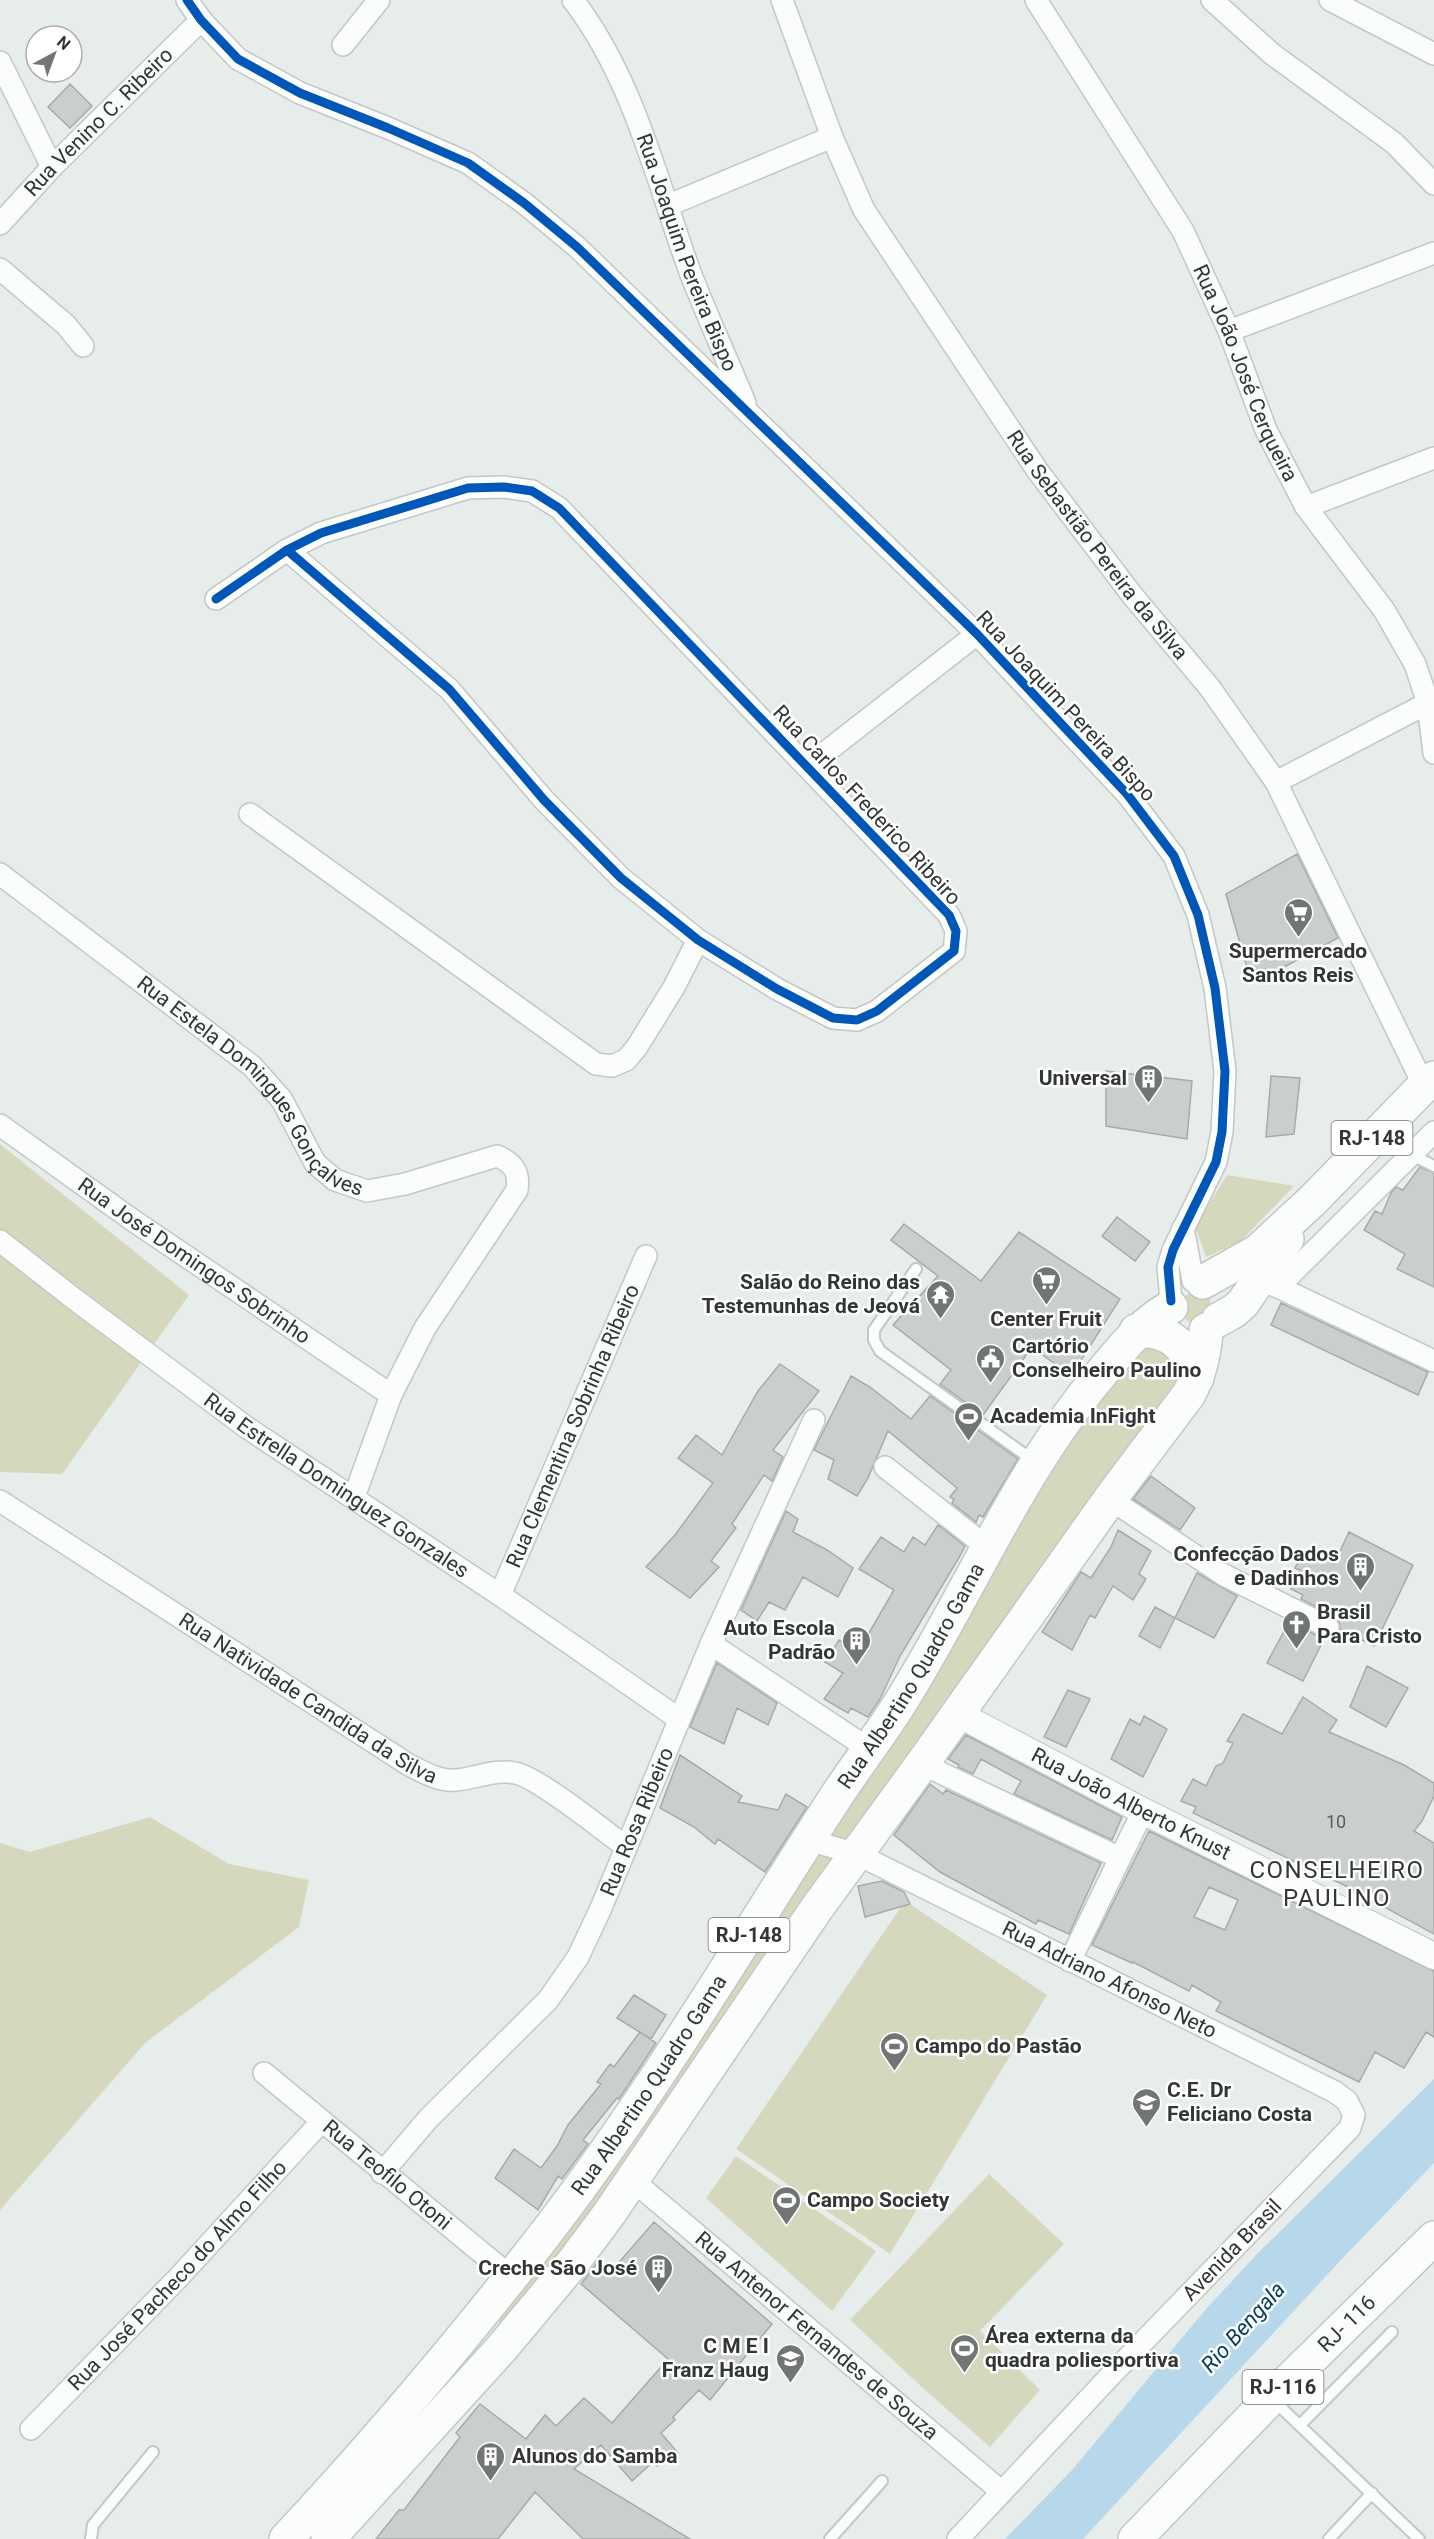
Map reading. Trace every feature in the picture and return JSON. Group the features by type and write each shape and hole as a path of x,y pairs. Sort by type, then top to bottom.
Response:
{"main road":[{"name":"RJ-148","path":"1313,1200 1429,1082"},
{"path":"1212,1325 1222,1309 1220,1297 1213,1288 1185,1293 1174,1318 1182,1328 1194,1332 1212,1325 1234,1311 1269,1284 1313,1200"},
{"name":"Rua Albertino Quadro Gama","path":"286,2539 473,2326 547,2231 612,2141 718,1983 948,1623 1036,1462 1072,1407 1136,1330 1185,1293 1258,1251 1313,1200"},
{"name":"Rua Albertino Quadro Gama","path":"328,2539 501,2349 577,2256 817,1908 1110,1499 1189,1394 1197,1378 1212,1325"},
{"path":"1136,1330 1165,1335 1176,1342 1192,1361 1197,1378"},
{"name":"RJ- 116","path":"1135,2539 1271,2398 1434,2238"},
{"path":"473,2326 501,2349"}],"street":[{"path":"187,0 201,20 238,59 300,93 468,163 524,203 577,247 749,412"},
{"path":"343,45 379,0"},
{"name":"Rua Joaquim Pereira Bispo","path":"573,0 594,27 625,86 669,205 690,272 749,412 977,634 1127,794 1174,856 1198,915 1215,988 1225,1071 1222,1132 1216,1162 1173,1250 1168,1267 1185,1293"},
{"name":"Rua Sebastião Pereira da Silva","path":"782,0 832,137 864,210 1037,470 1132,595 1210,688 1276,782 1429,1082"},
{"name":"Rua João José Cerqueira","path":"1036,0 1183,231 1229,331 1266,430 1306,507 1384,610 1415,664 1428,703 1434,753"},
{"path":"1212,0 1272,54 1394,143 1434,184"},
{"path":"1330,0 1434,54"},
{"name":"Rua Venino C. Ribeiro","path":"0,224 52,167 201,20"},
{"path":"0,62 52,167"},
{"path":"669,205 832,137"},
{"path":"1229,331 1434,253"},
{"path":"0,269 66,325 83,346"},
{"path":"1306,507 1434,458"},
{"name":"Rua Carlos Frederico Ribeiro","path":"216,599 287,550 321,533 468,488 504,487 532,491 559,508 949,915 956,932 954,951 877,1011 857,1020 833,1018 777,989 698,940 621,878 552,808 449,689 287,550"},
{"name":"Rua Carlos Frederico Ribeiro","path":"808,766 977,634"},
{"path":"1276,782 1428,703"},
{"path":"250,813 596,1064 612,1066 626,1060 637,1047 674,987 698,940"},
{"name":"Rua Estela Domingues Gonçalves","path":"0,874 252,1066 282,1100 315,1163 335,1180 368,1191 405,1184 497,1156 515,1168 519,1177 517,1190 425,1328 391,1395 354,1497"},
{"name":"Rua José Domingos Sobrinho","path":"0,1125 131,1219 391,1395"},
{"path":"1434,1132 1269,1284 1434,1361"},
{"path":"1184,1228 1185,1293"},
{"name":"Rua Estrella Dominguez Gonzales","path":"0,1241 73,1299 246,1427 500,1595 679,1719"},
{"name":"Rua Clementina Sobrinha Ribeiro","path":"500,1595 646,1256"},
{"name":"Rua Rosa Ribeiro","path":"382,2173 428,2119 548,2000 578,1957 711,1644 814,1420"},
{"path":"885,1467 988,1548"},
{"path":"1110,1499 1224,1575 1328,1627"},
{"name":"Rua Natividade Candida da Silva","path":"0,1501 409,1765 431,1776 454,1781 489,1773 517,1773 543,1787 626,1847"},
{"path":"711,1644 869,1749"},
{"name":"Rua João Alberto Knust","path":"958,1714 1143,1811 1434,1956"},
{"path":"922,1764 1120,1858"},
{"path":"1070,1960 1143,1811"},
{"name":"Rua Adriano Afonso Neto","path":"808,1840 857,1854 1335,2092 1347,2101 1354,2115"},
{"name":"Rua Teofilo Otoni","path":"264,2073 382,2173 511,2277"},
{"name":"Avenida Brasil","path":"958,2539 1112,2374 1350,2128 1354,2115"},
{"name":"Rua José Pacheco do Almo Filho","path":"31,2429 178,2278 321,2122"},
{"name":"Rua Antenor Fernandes de Souza","path":"631,2179 1002,2492"}],"lane":[{"path":"1410,1154 1434,1166"},
{"path":"916,1269 874,1330 874,1340 880,1351 1036,1462"},
{"path":"1300,2425 1392,2332"},
{"path":"1271,2398 1419,2539"},
{"path":"91,2539 93,2525 153,2452"},
{"path":"830,2539 882,2481"},
{"path":"1329,2539 1372,2493"}],"green space":[{"path":"0,1144 189,1295 62,1474 0,1472"},
{"path":"1227,1175 1294,1186 1241,1241 1206,1257 1195,1226"},
{"path":"1194,1291 1209,1297 1212,1307 1195,1324 1185,1318 1181,1308 1184,1298"},
{"path":"1143,1332 1190,1365 512,2335 490,2312"},
{"path":"150,1817 229,1864 309,1880 299,1927 145,2043 0,2210 0,1843 30,1852"},
{"name":"Campo do Pastão","path":"905,1901 1047,1995 890,2254 736,2149"},
{"name":"Campo Society","path":"736,2156 876,2251 832,2311 706,2198"},
{"path":"989,2174 1064,2244 980,2331 1040,2390 990,2447 850,2320"}],"water":[{"name":"Rio Bengala","path":"1434,2079 1434,2163 1340,2261 1083,2539 1005,2539 1073,2469 1206,2309 1259,2252"}],"building":[{"path":"70,84 92,106 70,128 48,107"},
{"path":"1297,854 1338,938 1273,973 1268,969 1248,971 1226,894"},
{"name":"Universal","path":"1106,1071 1192,1081 1187,1139 1106,1126"},
{"path":"1271,1076 1300,1078 1294,1134 1266,1137"},
{"path":"1420,1167 1434,1173 1434,1287 1397,1269 1405,1254 1364,1230 1375,1211 1382,1214 1396,1187 1403,1190"},
{"path":"1117,1217 1150,1242 1135,1261 1102,1236"},
{"path":"904,1224 981,1281 1019,1232 1120,1299 1071,1376 1032,1347 983,1415 940,1384 951,1370 893,1325 938,1276 891,1240"},
{"path":"1281,1303 1428,1372 1418,1395 1271,1325"},
{"path":"780,1364 819,1391 773,1450 783,1457 772,1481 764,1475 732,1524 736,1528 711,1561 719,1567 690,1598 646,1567 675,1535 713,1483 678,1458 696,1435 722,1455 758,1391"},
{"path":"851,1376 870,1387 911,1419 930,1396 1018,1459 983,1517 979,1515 976,1522 952,1503 954,1499 950,1497 957,1488 888,1431 868,1478 857,1496 828,1479 834,1460 814,1450"},
{"path":"1151,1476 1195,1508 1180,1530 1133,1499"},
{"path":"786,1511 798,1519 793,1532 827,1550 853,1568 838,1597 803,1577 785,1610 769,1602 757,1621 741,1610"},
{"path":"938,1525 965,1546 900,1656 880,1699 868,1717 851,1708 848,1713 824,1699 843,1673 825,1662 839,1640 858,1652 894,1590 859,1569 881,1537 904,1552 913,1537 925,1545"},
{"path":"1118,1530 1151,1551 1139,1574 1146,1579 1133,1600 1113,1586 1095,1618 1090,1615 1072,1650 1042,1632 1081,1572 1091,1578 1111,1547"},
{"name":"Confecção Dados e Dadinhos","path":"1349,1532 1413,1565 1374,1646 1340,1629 1339,1621 1334,1616 1301,1599 1303,1595 1291,1589 1300,1570 1295,1568 1303,1550 1334,1564"},
{"path":"1197,1573 1237,1596 1214,1638 1175,1618"},
{"path":"1155,1607 1175,1618 1160,1648 1139,1636"},
{"name":"Brasil Para Cristo","path":"1289,1622 1324,1639 1303,1681 1267,1663"},
{"path":"717,1663 777,1703 768,1725 737,1708 724,1744 690,1727"},
{"path":"1367,1666 1408,1688 1386,1727 1350,1707"},
{"path":"1068,1690 1090,1699 1066,1747 1044,1737"},
{"path":"1303,1697 1337,1720 1329,1732 1404,1765 1434,1783 1434,1796 1422,1821 1414,1831 1434,1843 1434,1934 1344,1885 1193,1813 1196,1807 1181,1801 1193,1779 1206,1786 1216,1766 1223,1763 1233,1743 1227,1741 1243,1714 1282,1734"},
{"path":"1144,1716 1167,1729 1143,1777 1111,1759 1130,1719 1140,1725"},
{"path":"966,1735 1122,1817 1112,1840 1014,1794 1021,1781 981,1759 973,1774 958,1767 959,1765 948,1759"},
{"path":"680,1755 742,1796 738,1802 778,1810 786,1794 807,1807 765,1872 718,1839 715,1844 694,1827 660,1808"},
{"path":"930,1784 943,1794 946,1790 1101,1863 1069,1934 1038,1920 1036,1924 940,1872 894,1835"},
{"path":"1149,1831 1434,1971 1434,2037 1426,2032 1404,2068 1375,2052 1359,2082 1216,2011 1221,2002 1192,1985 1189,1991 1133,1962 1092,1945","holes":["1209,1887 1238,1900 1225,1930 1194,1917"]},
{"path":"882,1881 904,1892 910,1904 865,1917 858,1886"},
{"path":"634,1995 666,2015 651,2039 617,2018"},
{"path":"640,2032 656,2043 619,2099 617,2098 583,2140 588,2144 562,2179 558,2176 538,2210 495,2178 514,2149 541,2168 557,2146 568,2125 601,2084 597,2082 610,2064 614,2067"},
{"path":"654,2222 772,2324 710,2400 699,2390 673,2417 675,2420 661,2433 678,2453 657,2466 653,2462 632,2481 601,2445 574,2469 690,2539 583,2539 535,2492 498,2539 376,2539 399,2510 404,2510 460,2437 456,2433 480,2404 526,2439 545,2415 556,2426 584,2398 612,2423 668,2359 581,2284 596,2264 608,2275"}],"cycle path":[{"path":"187,0 201,20 238,59 300,93 468,163 524,203 577,247 977,634 1127,794 1174,856 1198,915 1215,988 1225,1071 1222,1132 1216,1162 1173,1250 1168,1267 1171,1301"},
{"path":"216,599 287,550 321,533 468,488 504,487 532,491 559,508 949,915 956,931 954,951 877,1011 857,1020 833,1018 777,989 698,940 621,878 544,800 449,689 287,550"}],"place":[{"name":"Supermercado Santos Reis","path":"1298,938"},
{"name":"Universal","path":"1148,1104"},
{"name":"Center Fruit","path":"1046,1306"},
{"name":"Salão do Reino das Testemunhas de Jeová","path":"941,1320"},
{"name":"Cartório Conselheiro Paulino","path":"991,1384"},
{"name":"Academia InFight","path":"969,1442"},
{"name":"Confecção Dados e Dadinhos","path":"1360,1592"},
{"name":"Brasil Para Cristo","path":"1296,1650"},
{"name":"Auto Escola Padrão","path":"856,1666"},
{"name":"Campo do Pastão","path":"894,2072"},
{"name":"C.E. Dr Feliciano Costa","path":"1146,2128"},
{"name":"Campo Society","path":"786,2226"},
{"name":"Creche São José","path":"658,2294"},
{"name":"Área externa da quadra poliesportiva","path":"964,2374"},
{"name":"C M E I Franz Haug","path":"790,2384"},
{"name":"Alunos do Samba","path":"491,2482"}],"district":[{"name":"CONSELHEIRO PAULINO","path":"1337,1884"}]}
